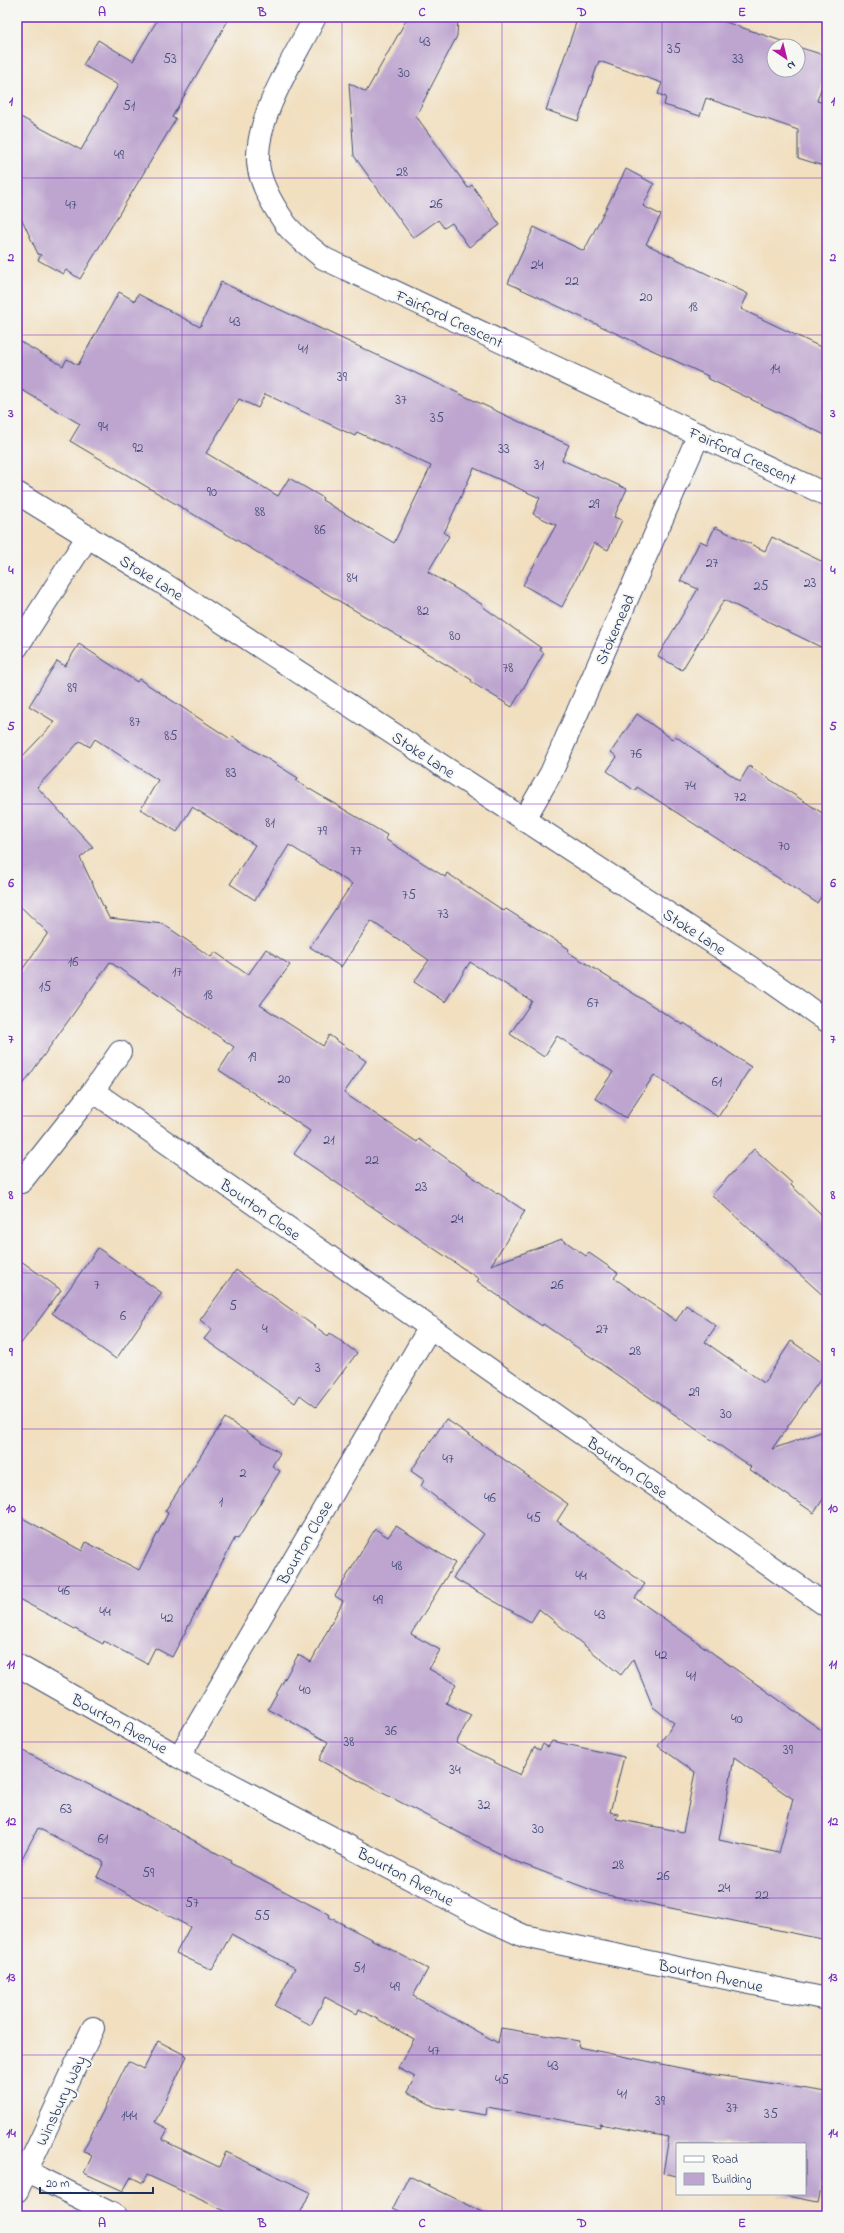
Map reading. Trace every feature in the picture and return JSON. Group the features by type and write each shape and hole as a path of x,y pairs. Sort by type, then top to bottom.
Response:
{"street":[{"name":"Fairford Crescent","path":"315,17 272,102 260,136 258,163 265,188 286,224 323,258 827,495"},
{"name":"Stokemead","path":"524,820 552,773 699,434"},
{"name":"Stoke Lane","path":"17,493 173,590 743,963 827,1021"},
{"path":"17,648 88,536"},
{"path":"21,1182 93,1091 120,1052"},
{"name":"Bourton Close","path":"93,1091 827,1606"},
{"name":"Bourton Close","path":"179,1757 430,1327"},
{"name":"Bourton Avenue","path":"17,1666 179,1757 486,1918 524,1936 827,1999"},
{"name":"Winsbury Way","path":"17,2191 93,2028"},
{"path":"26,2171 116,2216"}],"building":[{"path":"159,17 230,17 172,117 176,119 80,279 66,270 63,274 38,260 41,255 38,254 17,209 17,115 81,150 118,85 83,65 98,40 133,61"},
{"path":"408,17 458,17 457,36 416,116 468,188 472,185 500,225 469,247 452,223 444,228 438,220 413,238 354,156 349,83 366,92"},
{"path":"578,17 711,17 773,38 766,38 766,78 806,78 806,49 827,56 827,71 817,101 827,104 827,167 798,158 798,130 706,98 700,116 664,105 666,97 658,94 662,83 599,61 578,121 546,110"},
{"path":"626,169 654,184 643,206 661,215 646,244 748,294 741,309 827,350 827,436 707,378 708,376 508,283 534,227 584,251"},
{"path":"221,282 569,445 562,460 627,489 614,517 622,520 608,550 594,543 562,607 523,585 556,525 533,514 540,498 474,468 444,533 449,536 428,572 483,605 482,606 541,648 540,650 544,653 512,707 471,682 472,680 70,441 80,424 17,387 17,340 63,366 67,359 78,365 119,292 135,301 138,294 200,327","holes":["265,394 355,436 357,432 431,466 394,543 322,500 323,498 289,478 278,496 206,453 239,399 258,408"]},
{"path":"715,527 765,551 772,537 827,564 827,650 724,600 682,670 658,656 698,589 680,581 700,541 707,544"},
{"path":"79,644 137,682 139,679 229,738 231,736 298,778 296,781 387,835 385,839 445,877 447,873 504,911 506,909 569,949 568,952 683,1025 684,1023 751,1067 718,1117 654,1075 626,1118 595,1098 613,1072 557,1036 544,1057 510,1034 532,1001 470,962 445,1002 414,982 429,960 371,921 341,967 310,947 352,884 289,845 255,900 230,884 255,845 192,807 177,832 141,809 158,780 95,739 90,747 80,741 37,787 93,847 80,858 109,918 163,924 211,957 215,952 248,975 266,949 290,965 260,1005 323,1046 329,1035 366,1061 344,1093 417,1142 419,1139 497,1194 498,1193 525,1211 491,1265 562,1239 586,1256 589,1253 618,1273 614,1278 676,1321 686,1305 716,1326 705,1342 764,1383 791,1341 827,1366 827,1370 772,1449 827,1430 827,1493 814,1513 749,1469 751,1467 693,1427 543,1324 542,1326 477,1281 479,1279 294,1154 310,1131 219,1070 234,1047 110,962 17,1093 17,977 48,933 17,903 17,762 55,722 29,706 57,661 65,666"},
{"path":"637,714 672,739 675,736 740,781 749,766 827,816 827,887 817,903 637,787 635,791 607,771 617,757 611,752"},
{"path":"754,1149 792,1183 791,1185 821,1214 823,1222 827,1225 827,1299 712,1195"},
{"path":"98,1248 162,1293 116,1359 52,1313"},
{"path":"17,1258 61,1290 17,1349"},
{"path":"236,1270 328,1336 330,1333 357,1353 316,1407 300,1395 295,1403 204,1339 212,1329 200,1320"},
{"path":"225,1418 280,1453 272,1466 280,1471 238,1539 235,1538 172,1657 155,1648 147,1664 104,1641 103,1644 17,1598 17,1515 82,1551 86,1542 139,1570 168,1513 165,1511"},
{"path":"446,1419 568,1504 557,1521 645,1584 635,1598 827,1734 827,1940 602,1894 512,1860 319,1760 328,1742 268,1709 298,1655 311,1662 343,1601 335,1596 375,1529 388,1537 396,1526 455,1563 411,1634 440,1650 429,1669 456,1684 446,1703 471,1715 456,1743 520,1775 534,1747 540,1750 543,1744 548,1747 552,1741 624,1757 610,1812 618,1814 616,1819 683,1832 695,1772 658,1746 674,1723 653,1707 633,1659 621,1675 539,1609 531,1622 453,1578 484,1534 421,1486 424,1480 411,1471","holes":["734,1758 793,1799 779,1853 719,1840"]},
{"path":"17,1748 131,1806 231,1861 230,1863 330,1915 329,1917 428,1969 413,1996 498,2043 501,2028 579,2041 578,2047 710,2074 827,2092 827,2159 818,2202 782,2195 806,2195 806,2143 676,2143 676,2176 663,2173 669,2137 600,2124 600,2127 487,2107 486,2115 435,2107 407,2092 415,2077 398,2068 414,2039 359,2009 357,2014 325,1997 311,2025 275,2006 295,1968 231,1934 212,1970 176,1953 190,1927 97,1877 104,1862 38,1828 17,1868"},
{"path":"158,2041 187,2056 155,2122 168,2129 162,2140 219,2167 226,2152 310,2192 299,2216 236,2216 147,2175 143,2183 131,2177 123,2191 84,2173 92,2156 83,2151 128,2061 144,2069"},
{"path":"409,2176 491,2216 410,2216 393,2208"}]}
